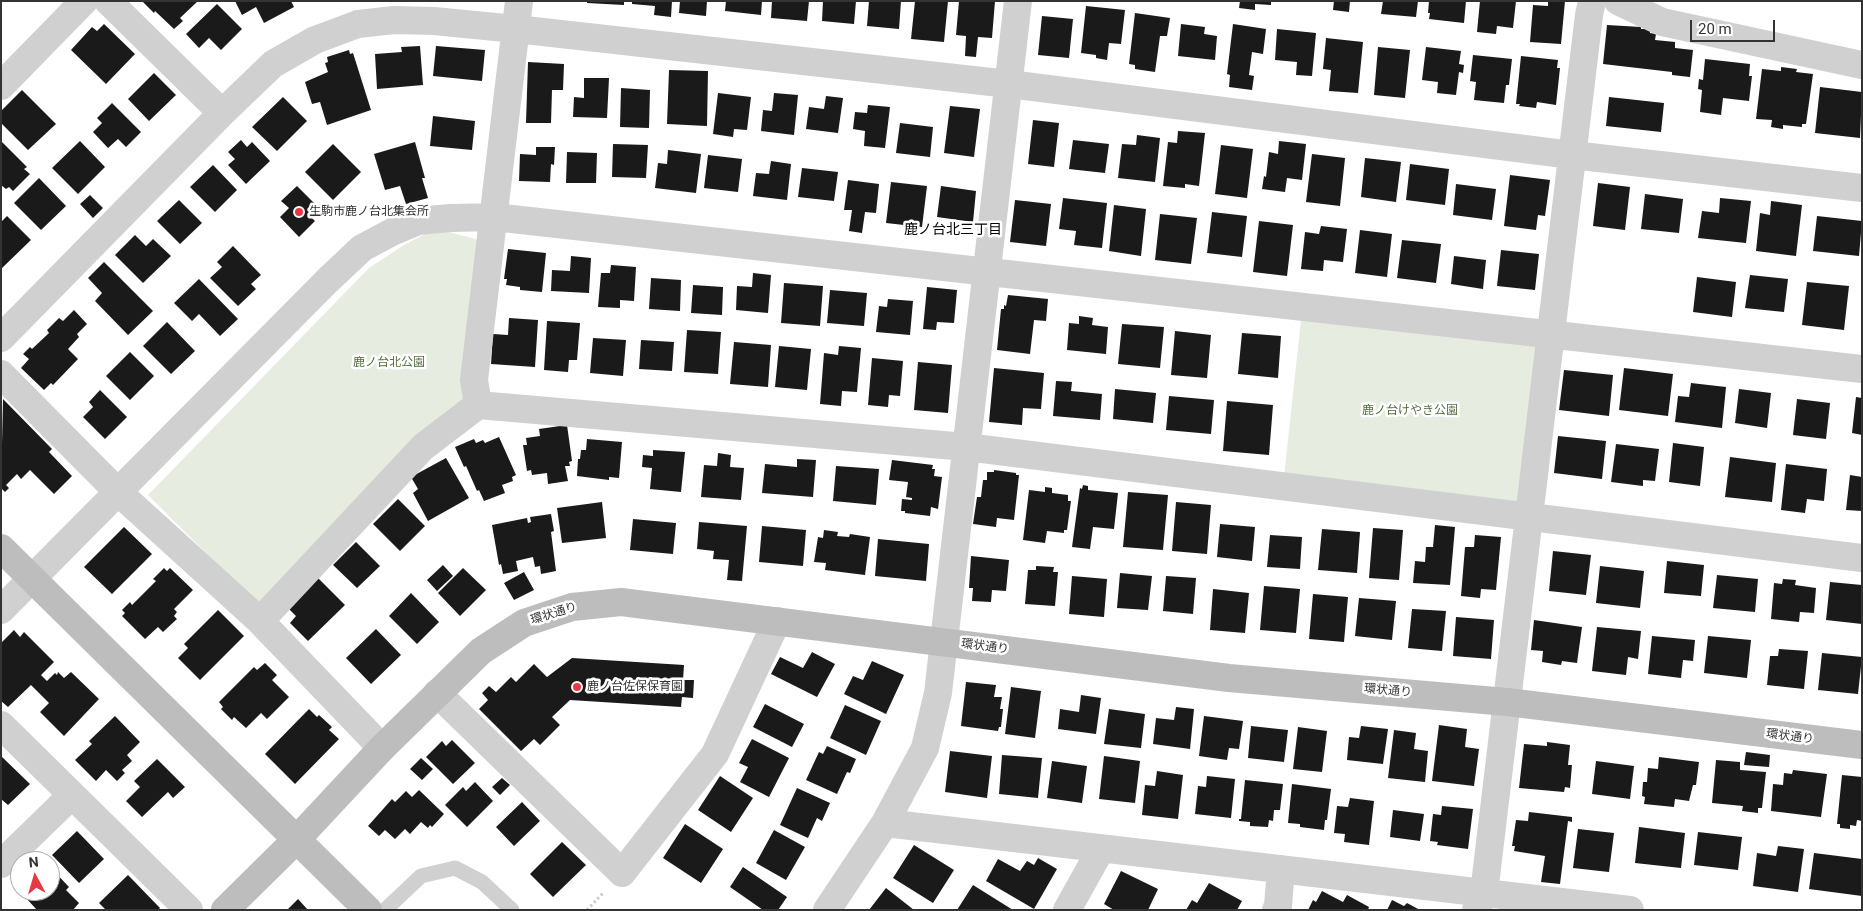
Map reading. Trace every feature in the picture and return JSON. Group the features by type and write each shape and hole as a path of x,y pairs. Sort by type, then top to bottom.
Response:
{"street":[{"path":"1,86 84,1"},
{"path":"108,1 222,113"},
{"path":"478,405 474,380 519,1"},
{"path":"827,910 885,823 925,748 938,693 1018,1"},
{"path":"1480,901 1507,702 1592,1"},
{"path":"1618,1 1662,22 1862,65"},
{"path":"1,338 222,113 273,64 315,40 358,24 394,20 434,21 516,29 1009,84 1572,155 1862,188"},
{"path":"1,610 362,248 394,230 418,221 494,217 1551,336 1862,369"},
{"path":"1,374 118,492 260,622 382,748"},
{"path":"260,622 423,447 478,405 966,446 1862,558"},
{"path":"1,548 368,910"},
{"name":"環状通り","path":"225,910 297,839 382,748 481,651 524,624 572,607 621,602 1229,678 1507,702 1862,745"},
{"path":"438,693 622,873 715,754 777,620"},
{"path":"1,725 188,910"},
{"path":"1,864 72,795"},
{"path":"885,823 1281,869 1480,901 1630,910"},
{"path":"1067,910 1101,849"},
{"path":"1276,910 1278,906 1281,869"}],"lane":[{"path":"385,910 421,876 455,868 482,882 512,910"}],"green space":[{"name":"鹿ノ台北公園","path":"449,232 479,240 466,408 259,606 148,495 369,268 425,234"},
{"name":"鹿ノ台けやき公園","path":"1301,320 1537,346 1519,503 1284,477"}],"building":[{"path":"142,1 198,1 180,18 183,21 174,29"},
{"path":"235,1 291,1 294,7 264,23 256,7 242,15"},
{"path":"587,1 624,1 624,5 587,3"},
{"path":"632,1 672,1 671,17 654,15 655,6 632,4"},
{"path":"680,1 707,1 706,16 679,13"},
{"path":"726,1 762,1 761,15 725,11"},
{"path":"772,1 809,1 807,21 771,18"},
{"path":"823,1 856,1 854,24 822,21"},
{"path":"869,1 901,1 899,29 867,26"},
{"path":"915,1 948,1 944,42 911,39"},
{"path":"959,1 995,1 992,38 978,37 976,57 965,56 966,36 956,35"},
{"path":"1240,1 1271,1 1271,5 1255,4 1255,10 1239,8"},
{"path":"1334,1 1350,1 1349,12 1333,10"},
{"path":"1383,1 1418,1 1416,17 1381,14"},
{"path":"1429,1 1466,1 1464,23 1429,19"},
{"path":"1480,1 1516,1 1513,28 1497,26 1496,34 1477,32"},
{"path":"1548,1 1565,1 1561,44 1530,42 1533,5 1548,6"},
{"path":"217,4 242,29 221,50 209,38 199,48 186,34"},
{"path":"1086,6 1125,10 1121,44 1109,43 1107,60 1096,58 1096,55 1081,53"},
{"path":"1135,13 1170,18 1167,36 1160,36 1155,72 1135,69 1135,65 1129,64"},
{"path":"1042,16 1073,19 1069,58 1038,55"},
{"path":"104,24 135,54 106,84 71,50 92,27 97,31"},
{"path":"1181,24 1205,27 1204,34 1217,36 1215,60 1178,56"},
{"path":"1233,24 1266,29 1263,54 1252,52 1249,75 1254,76 1252,90 1229,87 1230,75 1227,74"},
{"path":"1607,25 1650,29 1650,33 1656,34 1655,40 1675,42 1675,48 1693,50 1690,77 1672,75 1672,72 1603,64"},
{"path":"1277,29 1316,33 1312,76 1296,75 1297,62 1275,60"},
{"path":"1326,38 1363,42 1358,93 1329,91 1331,70 1323,69"},
{"path":"420,46 423,85 377,89 375,54 402,52 401,47"},
{"path":"436,46 485,50 482,81 433,76"},
{"path":"1378,47 1410,50 1405,98 1374,95"},
{"path":"1426,47 1461,51 1459,64 1464,65 1463,73 1459,72 1456,95 1437,93 1438,82 1422,80"},
{"path":"349,50 350,54 353,53 371,110 327,125 320,102 312,104 305,82 328,72 325,63 328,62 327,57"},
{"path":"1473,55 1512,59 1509,85 1506,85 1504,103 1474,100 1476,82 1470,81"},
{"path":"1521,56 1558,60 1557,68 1560,68 1556,105 1537,102 1536,108 1516,104"},
{"path":"1705,59 1750,64 1749,76 1752,76 1749,101 1723,98 1721,115 1700,112 1702,90 1698,89 1699,79 1703,80"},
{"path":"528,62 564,64 563,90 552,90 551,123 526,123"},
{"path":"1781,67 1797,69 1796,72 1813,74 1806,124 1802,124 1802,127 1783,125 1783,129 1771,127 1772,120 1756,119 1762,69 1781,71"},
{"path":"669,70 708,71 707,126 667,124"},
{"path":"154,73 176,95 149,121 128,99"},
{"path":"584,78 609,78 607,118 573,117 574,97 584,98"},
{"path":"1820,87 1862,92 1860,138 1815,133"},
{"path":"621,88 650,90 649,128 620,127"},
{"path":"22,90 56,124 28,150 1,123 1,111"},
{"path":"718,93 751,97 747,130 734,129 733,137 713,134"},
{"path":"774,93 798,95 794,135 761,131 763,110 772,111"},
{"path":"826,96 843,98 838,133 806,129 809,107 824,109"},
{"path":"283,97 307,121 277,151 252,127"},
{"path":"1609,97 1664,103 1661,132 1606,126"},
{"path":"112,103 141,132 126,147 118,139 108,148 93,132 102,123 97,118"},
{"path":"868,105 890,107 885,148 864,146 865,131 853,129 855,112 867,113"},
{"path":"950,106 980,109 974,157 944,153"},
{"path":"433,116 475,121 472,150 430,146"},
{"path":"1033,120 1059,123 1054,167 1028,164"},
{"path":"900,123 933,127 930,157 896,153"},
{"path":"1178,131 1205,133 1199,186 1185,184 1185,188 1163,186 1168,142 1177,143"},
{"path":"1137,135 1160,138 1155,182 1118,178 1122,144 1136,145"},
{"path":"241,140 247,147 252,142 270,161 246,184 228,165 235,159 228,152"},
{"path":"1073,140 1109,144 1105,173 1069,169"},
{"path":"1,141 27,167 24,169 30,174 13,191 9,187 6,189 1,185"},
{"path":"80,141 105,167 78,194 52,168"},
{"path":"1279,141 1306,144 1302,180 1287,178 1285,192 1262,189 1264,176 1266,177 1269,152 1278,154"},
{"path":"415,142 425,178 422,178 428,198 406,204 400,186 385,190 374,154"},
{"path":"333,144 361,172 333,200 305,172"},
{"path":"613,144 648,145 646,178 612,177"},
{"path":"1221,145 1253,149 1247,198 1215,194"},
{"path":"536,147 555,147 554,165 551,164 550,182 519,181 520,154 536,155"},
{"path":"668,150 701,154 696,193 655,188 658,163 667,164"},
{"path":"567,152 597,153 596,183 566,183"},
{"path":"1312,154 1345,158 1340,206 1306,202"},
{"path":"708,155 742,159 738,192 704,188"},
{"path":"1365,158 1401,162 1396,202 1361,197"},
{"path":"771,161 791,164 787,200 753,196 756,173 769,174"},
{"path":"1410,164 1449,169 1445,205 1406,200"},
{"path":"213,165 237,190 215,212 190,187"},
{"path":"802,168 838,172 834,201 798,197"},
{"path":"1510,175 1550,180 1545,216 1538,215 1536,230 1504,226"},
{"path":"39,178 66,206 41,230 14,203"},
{"path":"848,180 879,184 876,213 865,212 862,233 849,231 852,210 844,210"},
{"path":"891,182 927,186 922,227 886,223"},
{"path":"1598,183 1630,187 1625,230 1593,226"},
{"path":"1456,184 1496,189 1492,220 1453,215"},
{"name":"生駒市鹿ノ台北集会所","path":"297,186 319,208 310,216 315,221 299,237 280,217 289,208 281,201"},
{"path":"941,186 976,191 973,222 937,217"},
{"path":"1645,194 1683,199 1679,233 1641,229"},
{"path":"90,195 103,208 93,218 80,204"},
{"path":"1063,198 1107,203 1102,248 1074,245 1076,231 1059,229"},
{"path":"1720,198 1751,201 1746,243 1698,238 1702,211 1719,213"},
{"path":"179,200 202,223 180,244 157,221"},
{"path":"1015,200 1051,204 1046,246 1010,242"},
{"path":"1771,201 1802,205 1796,256 1756,251 1760,213 1770,215"},
{"path":"1114,205 1146,209 1141,256 1109,251"},
{"path":"1212,212 1247,216 1242,257 1207,253"},
{"path":"1160,214 1197,218 1191,264 1155,260"},
{"path":"7,216 31,240 1,269 1,222"},
{"path":"1817,216 1862,221 1859,256 1813,251"},
{"path":"1259,221 1293,225 1287,276 1253,272"},
{"path":"1321,226 1347,229 1343,262 1324,260 1323,271 1301,269 1305,232 1319,234"},
{"path":"1360,230 1392,234 1387,277 1355,273"},
{"path":"135,235 146,246 153,239 171,256 143,283 115,255"},
{"path":"1402,240 1441,244 1436,283 1397,278"},
{"path":"233,246 261,275 251,284 256,289 238,306 210,278 222,267 217,262"},
{"path":"508,249 546,253 542,292 520,290 520,287 506,285 507,279 504,279"},
{"path":"1501,250 1539,254 1535,290 1497,286"},
{"path":"571,256 591,258 589,293 551,291 552,270 570,271"},
{"path":"1454,256 1486,260 1483,289 1451,284"},
{"path":"104,262 153,311 128,335 95,301 102,293 88,278"},
{"path":"611,265 636,267 634,301 620,300 620,308 598,307 601,273 610,273"},
{"path":"753,273 771,275 768,313 736,310 737,286 752,287"},
{"path":"1750,275 1788,279 1784,312 1745,308"},
{"path":"1697,277 1736,282 1732,317 1693,312"},
{"path":"651,278 681,280 680,311 649,309"},
{"path":"199,279 238,319 220,336 199,314 192,321 174,303"},
{"path":"1807,282 1849,286 1844,330 1802,325"},
{"path":"784,283 823,286 820,326 781,323"},
{"path":"693,285 723,287 722,315 691,313"},
{"path":"927,287 957,290 954,323 937,322 936,330 923,329"},
{"path":"830,290 867,293 864,326 827,323"},
{"path":"1008,295 1048,299 1046,321 1034,320 1030,354 997,350 1001,309 1004,309 1004,305 1006,306"},
{"path":"888,299 913,301 910,335 876,332 879,306 887,307"},
{"path":"74,310 87,324 77,334 79,337 68,349 78,359 53,385 51,383 44,390 21,368 29,359 23,354 30,347 32,349 49,333 47,330 59,318 63,321"},
{"path":"1079,316 1093,318 1092,325 1108,327 1106,354 1067,350 1069,323 1079,324"},
{"path":"509,318 538,320 535,367 491,364 493,334 508,335"},
{"path":"547,321 580,323 577,360 569,360 568,372 544,370"},
{"path":"167,322 195,351 171,374 143,346"},
{"path":"1122,324 1164,327 1160,368 1118,364"},
{"path":"687,330 721,332 718,374 684,372"},
{"path":"1175,331 1211,335 1207,378 1171,375"},
{"path":"1242,333 1281,336 1278,378 1238,374"},
{"path":"593,338 626,340 623,376 590,373"},
{"path":"641,340 674,342 672,371 639,369"},
{"path":"734,342 771,345 768,387 730,384"},
{"path":"779,346 811,349 807,390 775,387"},
{"path":"839,346 861,348 857,392 842,391 841,406 820,404 824,353 838,355"},
{"path":"130,352 154,376 130,400 106,376"},
{"path":"872,358 903,361 900,396 889,395 888,407 868,405"},
{"path":"918,362 952,365 948,413 914,410"},
{"path":"994,368 1044,373 1041,409 1023,408 1022,425 989,422"},
{"path":"1624,368 1673,374 1668,416 1619,410"},
{"path":"1564,370 1613,375 1609,416 1559,410"},
{"path":"1056,381 1072,382 1071,391 1102,394 1100,420 1053,416"},
{"path":"1691,383 1726,387 1722,428 1675,422 1678,396 1689,397"},
{"path":"1115,389 1156,393 1153,423 1113,419"},
{"path":"1739,389 1771,393 1767,428 1735,423"},
{"path":"100,390 127,417 105,439 83,417 93,407 89,402"},
{"path":"1169,396 1214,400 1211,434 1166,430"},
{"path":"1856,397 1862,398 1862,435 1852,433"},
{"path":"3,399 52,449 49,452 72,476 54,494 30,470 21,479 17,474 6,485 9,488 5,492 1,488"},
{"path":"1797,399 1830,403 1826,439 1793,435"},
{"path":"1227,401 1273,405 1269,455 1223,451"},
{"path":"567,425 572,461 569,462 570,466 565,466 568,481 548,484 547,473 532,475 531,470 527,471 523,445 527,445 526,438 540,436 539,429"},
{"path":"1558,436 1606,441 1602,479 1554,473"},
{"path":"499,437 516,475 512,477 513,481 502,485 505,493 484,501 479,490 477,491 466,466 464,467 455,447 474,439 476,443 483,440 485,443"},
{"path":"587,439 622,442 619,478 609,477 609,480 577,476 578,459 580,459 581,450 586,450"},
{"path":"1673,443 1704,447 1700,486 1669,482"},
{"path":"1616,444 1659,449 1655,481 1643,480 1643,486 1611,482"},
{"path":"653,450 685,452 681,492 650,489 652,468 642,467 643,455 653,456"},
{"path":"718,453 731,455 730,467 744,468 741,500 701,497 704,465 717,466"},
{"path":"1730,457 1776,463 1772,502 1725,497"},
{"path":"446,458 469,498 428,521 413,493 418,489 411,477"},
{"path":"797,459 816,460 813,497 762,493 765,464 797,467"},
{"path":"892,460 933,465 932,469 935,469 934,476 942,477 938,509 931,507 930,516 901,511 902,499 912,500 912,498 906,497 908,482 889,480"},
{"path":"1786,464 1827,469 1824,501 1807,499 1805,513 1781,510"},
{"path":"836,466 879,469 876,505 833,501"},
{"path":"994,470 1019,475 1014,520 997,518 996,527 973,524 977,497 981,497 983,480 987,480 987,472 994,472"},
{"path":"1850,475 1862,477 1862,511 1846,510"},
{"path":"1083,485 1088,486 1088,490 1118,493 1114,529 1093,527 1090,549 1072,547 1080,488 1082,489"},
{"path":"1045,487 1052,488 1052,493 1068,495 1068,501 1071,501 1067,530 1064,530 1064,533 1047,531 1045,543 1023,540 1029,490 1045,492"},
{"path":"1128,492 1168,495 1163,550 1123,547"},
{"path":"398,499 425,526 400,551 373,524"},
{"path":"602,502 606,538 562,543 557,508"},
{"path":"1176,502 1211,505 1207,554 1172,551"},
{"path":"551,514 554,531 551,532 556,571 541,574 540,566 535,567 533,557 516,561 518,571 503,574 501,564 499,565 492,525 527,518 528,523 531,522 530,517"},
{"path":"633,519 676,523 673,554 630,550"},
{"path":"699,522 747,526 742,581 727,580 729,560 713,559 714,551 697,549"},
{"path":"1220,524 1255,527 1252,561 1217,557"},
{"path":"1435,525 1455,527 1450,585 1413,583 1415,561 1425,562 1426,547 1433,547"},
{"path":"762,526 806,530 803,566 759,562"},
{"path":"124,527 152,554 112,594 84,567"},
{"path":"1373,528 1403,530 1399,580 1369,578"},
{"path":"1322,529 1360,532 1357,573 1318,570"},
{"path":"824,530 838,532 837,536 849,537 850,534 870,537 865,575 825,570 826,563 814,562 818,537 823,538"},
{"path":"1270,535 1302,537 1300,569 1267,567"},
{"path":"1475,535 1501,537 1496,590 1481,589 1480,598 1461,596 1465,547 1474,547"},
{"path":"878,539 929,544 926,581 875,576"},
{"path":"356,542 380,566 357,588 333,565"},
{"path":"1553,551 1591,555 1586,595 1549,591"},
{"path":"971,556 1009,560 1006,591 992,590 991,602 972,601 973,588 969,588"},
{"path":"1667,561 1704,565 1701,596 1664,593"},
{"path":"443,565 453,576 437,591 427,580"},
{"path":"1036,566 1054,567 1053,572 1058,572 1055,606 1025,604 1028,570 1036,570"},
{"path":"1600,566 1644,571 1640,608 1596,603"},
{"path":"164,568 167,571 170,568 193,590 174,609 177,612 174,616 177,619 163,632 158,627 145,639 122,616 125,613 122,610 130,602 132,605 156,581 153,579"},
{"path":"463,568 486,590 460,616 438,593"},
{"path":"524,572 534,590 514,600 504,583"},
{"path":"1120,573 1152,576 1148,610 1117,608"},
{"path":"1717,575 1758,579 1755,612 1713,608"},
{"path":"1072,576 1107,579 1104,617 1069,614"},
{"path":"1166,576 1196,578 1193,614 1163,611"},
{"path":"318,578 345,605 308,641 290,623 296,616 287,607"},
{"path":"1783,579 1796,580 1795,585 1816,588 1814,613 1800,612 1799,622 1771,619 1774,583 1782,584"},
{"path":"1830,582 1862,585 1862,624 1826,620"},
{"path":"1264,586 1300,589 1296,633 1260,630"},
{"path":"1213,589 1249,593 1245,633 1210,630"},
{"path":"411,593 439,622 417,644 389,616"},
{"path":"1313,594 1348,597 1344,642 1309,639"},
{"path":"1359,598 1396,601 1392,640 1355,636"},
{"path":"1412,609 1446,611 1442,651 1408,648"},
{"path":"218,610 244,636 200,680 178,658 188,648 184,644"},
{"path":"1456,617 1494,620 1491,659 1453,656"},
{"path":"1534,620 1582,627 1577,663 1562,661 1561,665 1542,662 1543,651 1531,650"},
{"path":"1597,627 1641,631 1638,659 1628,657 1626,675 1592,671"},
{"path":"376,629 401,655 371,684 346,658"},
{"path":"14,630 20,637 24,632 54,662 41,675 47,681 55,673 57,675 58,672 64,678 71,672 99,699 64,736 40,712 49,703 31,685 8,707 1,701 1,643"},
{"path":"1652,636 1695,640 1693,661 1683,660 1681,678 1648,674"},
{"path":"1708,636 1751,640 1747,678 1704,673"},
{"path":"1779,649 1808,651 1804,689 1767,685 1770,656 1778,656"},
{"path":"812,652 835,664 817,697 771,674 780,657 803,668"},
{"path":"1822,653 1862,657 1858,694 1818,690"},
{"path":"572,658 684,665 683,680 694,680 693,698 682,697 681,707 570,700 552,717 560,725 540,745 534,739 521,751 479,709 488,700 482,693 489,686 496,692 511,677 516,682 534,664 547,677"},
{"path":"872,661 904,675 886,714 844,694 853,676 863,680"},
{"path":"265,663 277,675 272,680 289,697 267,719 261,713 246,728 234,717 232,720 221,709 223,707 219,702 254,667 257,670"},
{"path":"966,682 996,685 994,697 1002,697 1000,709 1003,709 1001,727 999,727 998,731 961,726"},
{"path":"1011,687 1041,691 1035,738 1005,734"},
{"path":"1081,695 1101,698 1096,734 1058,729 1060,709 1079,712"},
{"path":"765,704 804,724 792,747 753,727"},
{"path":"845,705 881,721 866,755 830,738"},
{"path":"1176,707 1194,709 1190,749 1153,744 1156,718 1174,720"},
{"path":"309,709 332,727 329,730 339,739 295,784 265,754"},
{"path":"1109,709 1145,714 1141,748 1104,744"},
{"path":"115,716 140,742 127,755 132,761 122,770 125,773 117,781 106,770 96,781 75,760 92,744 89,741"},
{"path":"1204,716 1243,721 1239,749 1229,748 1227,760 1199,756"},
{"path":"1439,725 1467,729 1465,747 1479,749 1474,786 1432,781"},
{"path":"1251,726 1288,730 1284,762 1248,758"},
{"path":"1361,726 1388,729 1383,764 1347,760 1349,737 1359,738"},
{"path":"1298,727 1327,731 1322,772 1293,769"},
{"path":"1394,730 1416,733 1414,749 1428,751 1425,782 1388,778"},
{"path":"752,739 789,758 769,797 740,782 748,767 739,763"},
{"path":"452,740 475,763 453,784 426,757 442,741 446,746"},
{"path":"1547,742 1570,745 1568,765 1572,765 1570,788 1565,787 1564,792 1519,788 1524,744 1547,746"},
{"path":"827,746 856,759 850,773 847,772 837,794 806,780 819,752 823,754"},
{"path":"950,751 992,756 987,798 945,792"},
{"path":"1746,752 1770,755 1769,767 1744,765"},
{"path":"1002,755 1042,758 1038,798 999,794"},
{"path":"1,756 30,784 8,805 1,799"},
{"path":"1104,756 1140,761 1135,803 1099,799"},
{"path":"1659,757 1699,762 1696,785 1693,785 1689,801 1675,799 1674,807 1644,804 1645,797 1642,796 1643,782 1647,782 1648,768 1658,769"},
{"path":"421,758 433,769 422,780 410,769"},
{"path":"157,759 185,787 173,798 168,792 142,817 126,801 140,787 134,781"},
{"path":"1716,760 1740,762 1740,770 1766,772 1762,808 1758,808 1758,813 1742,811 1743,806 1712,803"},
{"path":"1052,761 1087,766 1082,803 1047,798"},
{"path":"1596,761 1634,766 1630,799 1592,794"},
{"path":"1793,770 1827,774 1821,817 1771,811 1773,784 1783,785 1784,773 1792,774"},
{"path":"1157,771 1183,775 1178,819 1142,815 1145,785 1155,786"},
{"path":"1842,775 1862,777 1862,821 1857,820 1856,826 1850,825 1850,829 1840,828 1840,824 1837,824"},
{"path":"720,776 753,798 731,832 698,810"},
{"path":"1207,776 1235,779 1231,818 1195,814 1198,786 1206,787"},
{"path":"502,778 510,785 500,795 492,787"},
{"path":"1245,780 1283,784 1280,810 1274,810 1273,821 1269,820 1268,827 1250,826 1250,822 1239,821 1241,819"},
{"path":"475,782 493,801 467,827 445,805 463,787 466,791"},
{"path":"1292,784 1331,789 1324,830 1300,827 1300,824 1288,823"},
{"path":"797,788 830,803 822,821 817,818 808,838 780,825"},
{"path":"419,790 444,814 432,827 430,825 428,828 421,822 410,834 405,829 395,839 385,830 379,836 368,826 392,799 395,802 406,791 412,797"},
{"path":"1350,798 1374,801 1369,845 1344,842 1345,834 1334,833 1337,806 1348,807"},
{"path":"522,802 540,821 514,846 496,827"},
{"path":"1442,806 1473,809 1468,849 1437,845 1438,842 1430,841 1433,814 1441,815"},
{"path":"1393,810 1424,814 1420,841 1390,837"},
{"path":"1529,812 1572,817 1572,822 1568,821 1560,884 1541,882 1545,856 1514,851 1515,846 1512,846 1516,820 1528,821"},
{"path":"685,824 723,849 701,883 663,858"},
{"path":"1639,827 1685,833 1681,868 1635,863"},
{"path":"1578,829 1614,833 1609,872 1573,868"},
{"path":"774,830 805,847 786,880 756,863"},
{"path":"77,831 104,859 79,883 60,863 60,851 56,851"},
{"path":"1698,832 1742,837 1738,870 1694,865"},
{"path":"562,842 586,865 553,897 530,874"},
{"path":"914,845 954,870 933,903 893,878"},
{"path":"1778,846 1804,849 1798,892 1753,886 1757,853 1776,856"},
{"path":"1814,853 1862,859 1862,896 1809,889"},
{"path":"1038,858 1057,869 1034,909 986,881 998,859 1020,871 1027,861 1034,865"},
{"path":"743,867 787,897 778,910 763,910 730,887"},
{"path":"1121,871 1158,889 1148,910 1114,910 1104,904"},
{"path":"128,875 160,908 158,910 106,910 99,903"},
{"path":"60,878 69,887 66,890 79,903 73,910 37,910 29,901 60,901"},
{"path":"1209,883 1242,901 1237,910 1186,910 1192,900 1197,903"},
{"path":"973,885 1013,910 957,910"},
{"path":"886,888 914,910 869,910"},
{"path":"1322,891 1343,902 1347,895 1369,907 1368,910 1308,910 1313,900 1316,902"},
{"path":"298,899 308,910 287,910"},
{"path":"1392,900 1404,906 1407,903 1420,910 1387,910"}],"place":[{"name":"生駒市鹿ノ台北集会所","path":"299,212"},
{"name":"鹿ノ台佐保保育園","path":"577,687"}],"district":[{"name":"鹿ノ台北三丁目","path":"953,230"}]}
